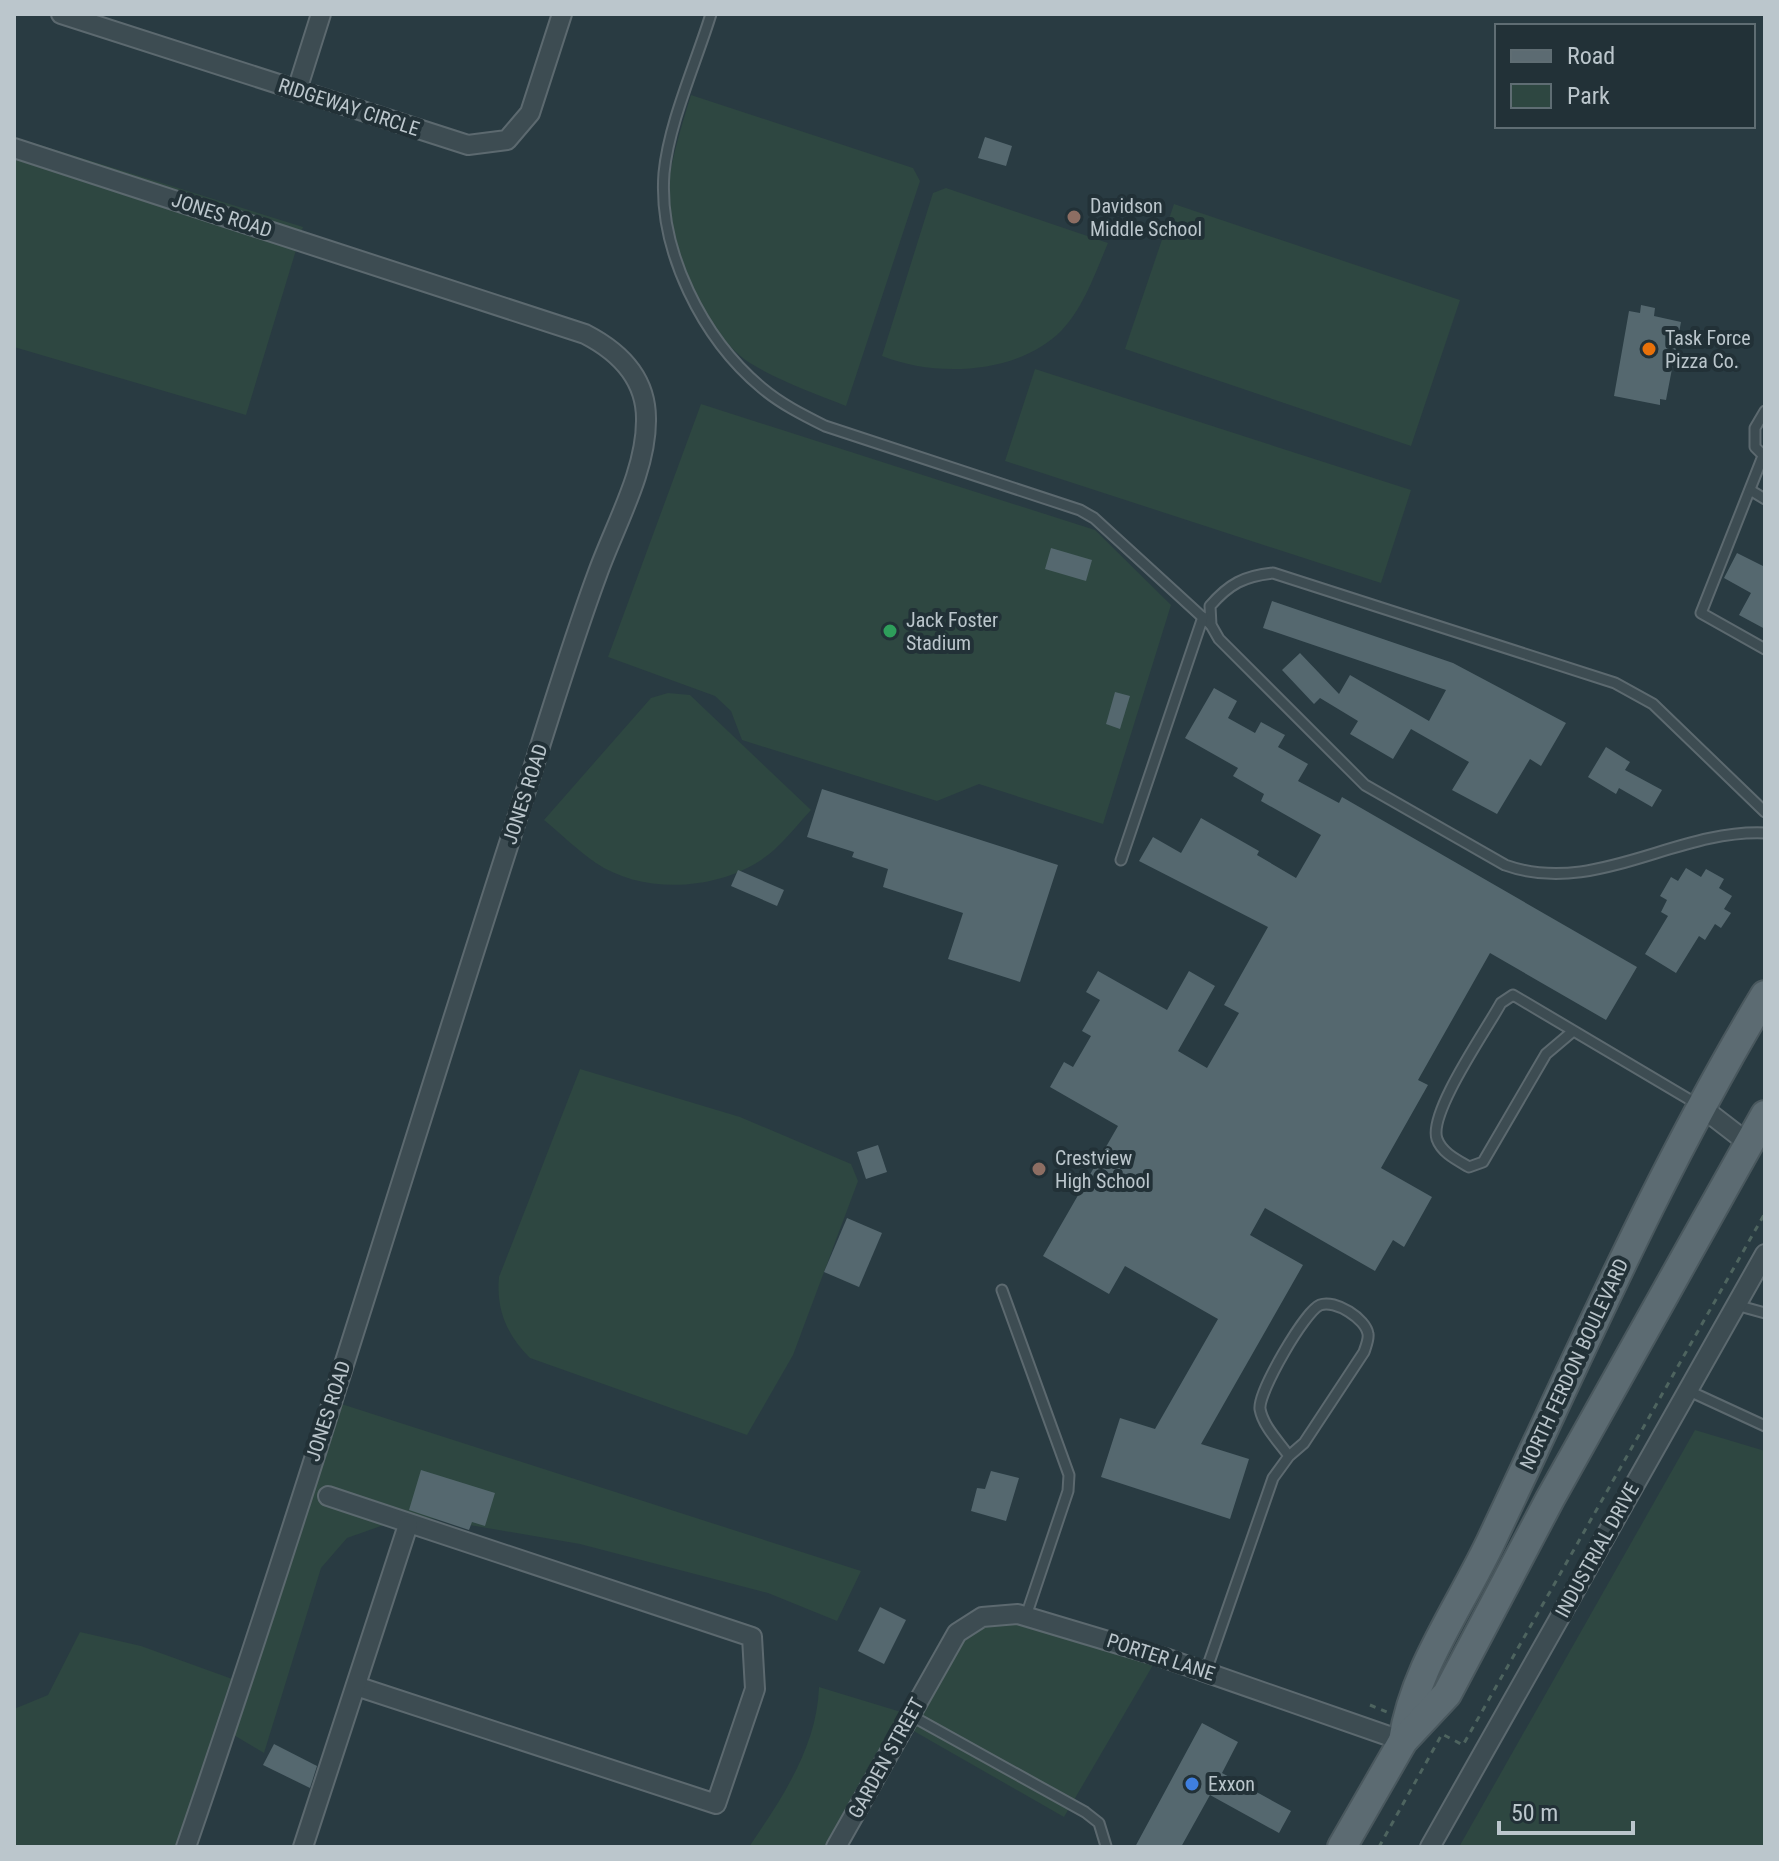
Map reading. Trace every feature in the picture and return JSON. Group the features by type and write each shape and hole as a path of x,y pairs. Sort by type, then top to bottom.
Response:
{"main road":[{"name":"NORTH FERDON BOULEVARD","path":"1403,1741 1409,1703 1492,1541 1622,1260 1700,1106 1765,995"},
{"name":"NORTH FERDON BOULEVARD","path":"1342,1847 1403,1741 1447,1694 1550,1499 1765,1115"}],"street":[{"path":"297,90 321,14"},
{"name":"RIDGEWAY CIRCLE","path":"73,16 468,145 507,140 530,113 562,14"},
{"name":"JONES ROAD","path":"14,148 585,334 612,350 631,369 646,412 645,439 636,470 540,747 415,1147 186,1847"},
{"path":"1700,1106 1748,1143"},
{"name":"INDUSTRIAL DRIVE","path":"1430,1847 1765,1254"},
{"path":"328,1496 752,1637 755,1689 716,1804 356,1686"},
{"path":"303,1847 408,1525"},
{"name":"PORTER LANE","path":"936,1669 957,1633 973,1622 998,1615 1026,1616 1206,1671 1403,1741"},
{"name":"GARDEN STREET","path":"836,1847 936,1669"}],"lane":[{"path":"711,14 673,132 665,170 663,206 673,246 692,295 723,348 763,389 825,426 1087,514 1203,617 1219,639 1365,785 1505,865 1528,873 1555,875 1590,872 1708,836 1737,832 1765,833"},
{"path":"1765,411 1755,428 1755,447 1764,457 1701,613 1765,649"},
{"path":"1750,490 1765,499"},
{"path":"1211,625 1210,606 1226,587 1249,575 1273,573 1600,678 1637,692 1653,704 1765,812"},
{"path":"1121,860 1203,617"},
{"path":"1572,1032 1546,1054 1483,1162 1469,1167 1447,1153 1437,1140 1437,1117 1501,1003 1513,995 1700,1106"},
{"path":"1002,1290 1069,1475 1068,1491 1026,1616"},
{"path":"1206,1671 1273,1478 1289,1456 1304,1443 1364,1352 1369,1336 1365,1323 1335,1304 1322,1304 1309,1313 1263,1391 1260,1408 1265,1422 1289,1456"},
{"path":"1736,1305 1765,1313"},
{"path":"1687,1390 1765,1426"},
{"path":"910,1715 1085,1812 1099,1823 1105,1846 1115,1847"}],"path":[{"path":"1379,1847 1442,1734 1463,1745 1765,1213"}],"green space":[{"path":"691,95 913,168 920,181 846,406 785,381 750,363 735,351 706,314 681,268 667,222 666,203 672,162"},
{"path":"14,137 303,227 246,415 14,347"},
{"path":"946,188 1108,243 1077,311 1062,330 1044,345 1023,356 976,368 927,367 882,356 933,193"},
{"path":"1174,204 1460,300 1411,446 1125,349"},
{"path":"1035,369 1411,490 1381,583 1005,461"},
{"name":"Jack Foster Stadium","path":"701,404 1095,530 1171,605 1103,824 979,784 937,801 742,740 731,711 715,696 608,657"},
{"path":"668,693 690,695 811,810 774,850 734,874 711,881 662,884 616,874 589,858 544,820 651,698"},
{"path":"580,1069 740,1117 851,1164 858,1181 793,1355 747,1435 530,1358 509,1331 501,1311 499,1277"},
{"path":"329,1400 861,1571 837,1621 768,1593 580,1544 412,1515 347,1538 321,1568 264,1753 222,1728 185,1847 14,1847 14,1709 48,1695 80,1632 141,1646 235,1680"},
{"path":"1695,1430 1765,1451 1765,1847 1459,1847"},
{"path":"1017,1624 1153,1665 1064,1817 912,1730 963,1640 984,1627"},
{"path":"819,1687 901,1712 825,1847 749,1847 785,1791 805,1751 817,1709"}],"building":[{"path":"985,137 1012,146 1006,166 978,158"},
{"name":"Task Force Pizza Co.","path":"1641,305 1655,308 1654,316 1681,322 1666,400 1660,399 1660,405 1614,396 1629,311 1640,313"},
{"path":"1051,548 1092,560 1086,581 1045,569"},
{"path":"1737,553 1765,567 1765,629 1739,615 1751,593 1724,578"},
{"path":"1272,601 1453,663 1566,723 1541,766 1530,759 1497,814 1452,790 1469,762 1411,729 1393,759 1350,734 1358,721 1320,698 1314,704 1282,670 1300,653 1339,694 1350,675 1429,721 1446,690 1263,628"},
{"path":"1214,688 1237,701 1228,718 1255,733 1261,722 1285,735 1278,747 1308,764 1298,781 1339,803 1342,797 1637,967 1606,1020 1490,953 1418,1080 1428,1085 1381,1168 1432,1197 1404,1247 1393,1240 1375,1271 1265,1208 1250,1235 1303,1265 1201,1444 1249,1459 1230,1519 1101,1477 1120,1418 1155,1429 1218,1319 1125,1266 1109,1294 1043,1256 1118,1126 1050,1087 1064,1062 1073,1067 1091,1036 1082,1031 1100,1000 1086,992 1098,971 1167,1010 1189,971 1215,986 1178,1051 1207,1068 1239,1013 1224,1005 1268,927 1139,861 1153,837 1181,853 1201,818 1259,851 1257,855 1296,878 1321,835 1261,801 1264,794 1233,776 1238,768 1185,738"},
{"path":"1115,692 1130,696 1120,729 1106,724"},
{"path":"1606,747 1630,762 1625,770 1662,790 1652,807 1619,788 1616,794 1588,777"},
{"path":"822,789 1058,865 1020,982 948,959 963,913 883,887 888,869 852,857 854,852 807,837"},
{"path":"1686,868 1701,877 1706,869 1724,879 1719,888 1732,896 1724,909 1731,913 1721,928 1715,924 1705,940 1699,936 1676,973 1645,954 1668,916 1661,912 1667,900 1660,896 1671,877 1678,881"},
{"path":"738,870 784,890 777,906 731,886"},
{"path":"878,1145 887,1172 866,1179 857,1152"},
{"path":"847,1218 882,1233 859,1287 824,1272"},
{"path":"421,1470 495,1493 485,1526 472,1522 469,1530 409,1510"},
{"path":"991,1471 1019,1478 1006,1521 971,1511 977,1488 985,1489"},
{"path":"880,1607 906,1620 884,1664 858,1651"},
{"path":"1202,1723 1238,1742 1222,1773 1291,1811 1279,1833 1210,1795 1181,1847 1135,1847"},
{"path":"274,1744 317,1766 310,1788 263,1765"}],"place":[{"name":"Davidson Middle School","path":"1074,217"},
{"name":"Task Force Pizza Co.","path":"1649,349"},
{"name":"Jack Foster Stadium","path":"890,631"},
{"name":"Crestview High School","path":"1039,1169"},
{"name":"Exxon","path":"1192,1784"}]}
